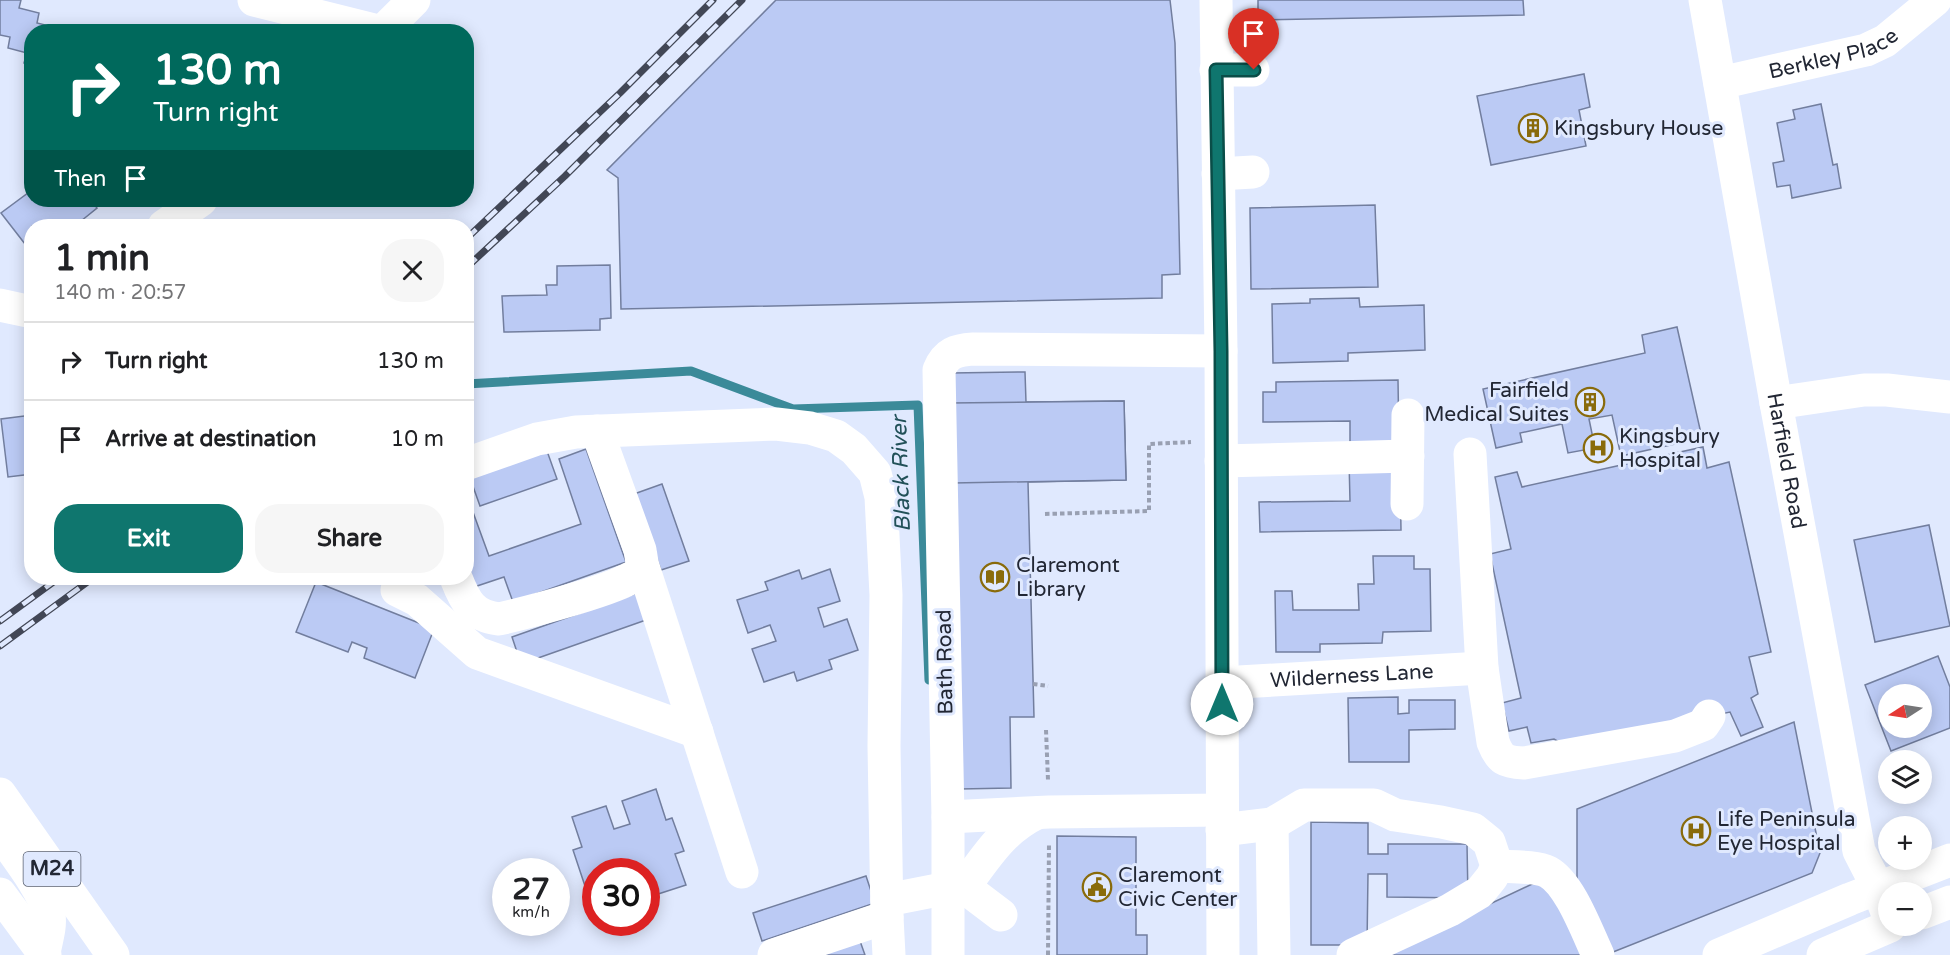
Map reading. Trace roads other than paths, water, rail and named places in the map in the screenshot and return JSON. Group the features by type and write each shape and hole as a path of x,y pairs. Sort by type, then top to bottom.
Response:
{"street":[{"path":"254,0 350,24"},
{"path":"390,24 414,0"},
{"path":"1216,0 1221,351 1223,955"},
{"name":"Harfield Road","path":"1705,0 1776,403 1859,851 1878,891"},
{"name":"Berkley Place","path":"1720,83 1866,50 1885,41 1935,0"},
{"path":"1216,80 1253,79"},
{"path":"1218,174 1253,172"},
{"path":"174,219 191,207"},
{"path":"0,305 24,310"},
{"name":"Bath Road","path":"948,955 956,887 948,817 939,370 942,362 949,354 973,349 1221,351"},
{"path":"1776,403 1864,390 1887,390 1950,397"},
{"path":"1407,504 1408,415"},
{"path":"474,461 537,439 576,432 776,424 810,428 837,436 854,449 875,473 881,497 886,595 884,746 889,955"},
{"path":"597,431 640,550 742,872"},
{"path":"1221,451 1408,456"},
{"path":"1470,454 1482,668 1493,742 1498,754 1508,762 1524,763 1675,736 1704,725 1709,716"},
{"path":"458,585 474,611 486,618 499,619 584,596 632,578 639,573 642,562"},
{"path":"397,590 417,600 477,653 697,732"},
{"name":"Wilderness Lane","path":"1222,683 1482,668"},
{"name":"M24","path":"0,794 112,955"},
{"path":"948,817 1045,821 1222,820 1272,824 1304,805 1374,805 1395,815 1473,829 1489,842 1497,866 1492,877 1480,891 1450,910 1353,955"},
{"path":"774,955 887,908 956,887 1015,825 1045,821"},
{"path":"1272,824 1274,955"},
{"path":"0,833 42,895 49,914 49,931 43,954"},
{"path":"1914,882 1950,860"},
{"path":"1497,866 1547,871 1558,880 1573,902 1598,955"},
{"path":"956,887 1000,915"},
{"name":"M24","path":"0,894 43,954"},
{"path":"1932,909 1950,902"},
{"path":"1719,955 1878,903"},
{"path":"1823,955 1878,931"}],"waterway":[{"name":"Black River","path":"474,384 691,371 793,409 918,405 929,680"}],"railway":[{"path":"474,231 620,93 713,0"},
{"path":"474,261 565,176 742,0"},
{"path":"0,621 49,585"},
{"path":"0,646 83,585"}],"place":[{"name":"Kingsbury House","path":"1533,128"},
{"name":"Fairfield Medical Suites","path":"1590,402"},
{"name":"Kingsbury Hospital","path":"1598,448"},
{"name":"Claremont Library","path":"995,577"},
{"name":"Life Peninsula Eye Hospital","path":"1696,831"},
{"name":"Claremont Civic Center","path":"1097,887"}]}
